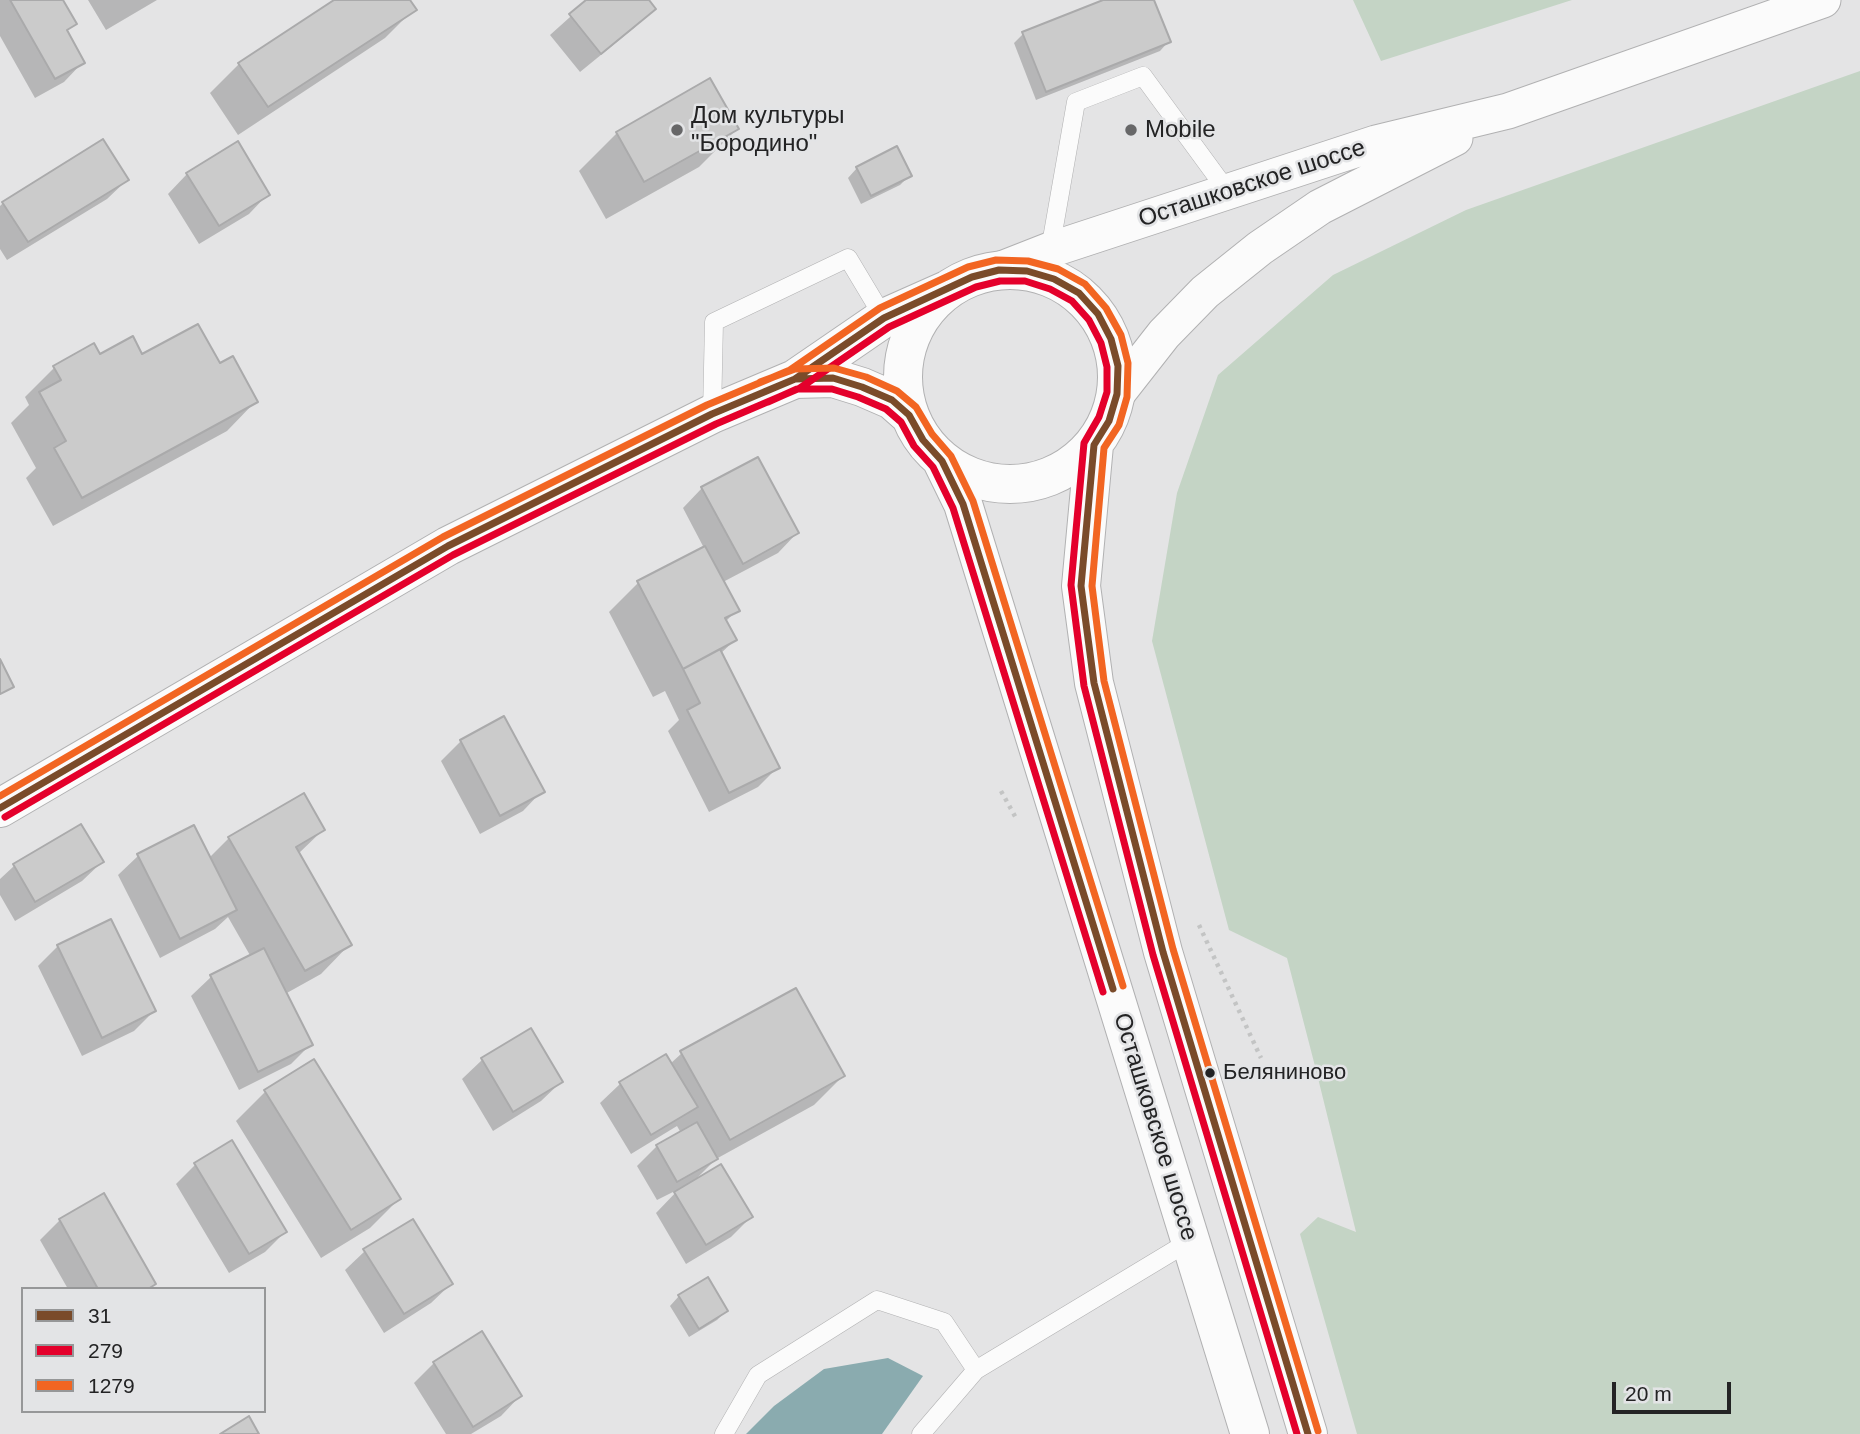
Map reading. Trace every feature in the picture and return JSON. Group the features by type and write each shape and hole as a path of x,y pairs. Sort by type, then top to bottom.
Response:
{"street":[{"name":"Осташковское шоссе","path":"1250,1434 962,504 942,461 923,440 909,415 903,387 904,360 912,333 927,309 947,290 972,277 1376,143 1508,111 1823,0"},
{"name":"Осташковское шоссе","path":"1117,394 1164,334 1205,292 1260,247 1320,207 1508,111"},
{"name":"Осташковское шоссе","path":"942,461 966,475 993,483 1021,484 1049,478 1073,464 1094,445 1108,421 1117,394 1118,366 1111,339 1098,314 1079,293 1054,279 1027,271 999,270"},
{"path":"0,808 448,546 712,414 795,379 884,318 947,290"},
{"path":"795,379 833,379 862,387 892,400 909,415"},
{"name":"Осташковское шоссе","path":"1094,445 1082,586 1094,683 1163,952 1308,1434"}],"lane":[{"path":"1050,250 1076,102 1143,76 1228,191"},
{"path":"712,414 714,322 848,258 884,318"},
{"path":"921,1434 976,1370 1190,1241"},
{"path":"724,1434 758,1375 877,1300 944,1322 976,1370"}],"path":[{"path":"1198,920 1261,1058"}],"green space":[{"path":"1353,0 1572,0 1381,61"},
{"path":"1860,71 1860,1434 1357,1434 1300,1234 1318,1217 1356,1232 1316,1070 1287,958 1229,930 1152,641 1177,493 1218,375 1333,275 1466,210"}],"water":[{"path":"888,1358 923,1376 882,1434 746,1434 774,1406 824,1369"}],"building":[{"path":"10,0 63,0 77,24 67,30 85,63 55,79"},
{"path":"334,0 410,0 417,10 268,107 238,63"},
{"path":"586,0 649,0 656,9 601,54 569,14"},
{"path":"1103,0 1154,0 1171,42 1046,92 1022,32"},
{"name":"Дом культуры \"Бородино\"","path":"710,78 739,129 644,182 616,132"},
{"path":"103,139 129,180 28,242 2,202"},
{"path":"238,141 270,195 219,226 186,173"},
{"path":"897,146 912,176 871,196 856,167"},
{"path":"198,324 220,363 233,356 258,402 82,498 54,448 66,441 39,392 61,380 53,366 94,343 100,354 133,336 142,354"},
{"path":"758,457 799,533 743,564 701,487"},
{"path":"705,546 740,611 725,618 737,640 683,669 637,581"},
{"path":"720,649 780,768 729,793 687,710 700,703 683,669"},
{"path":"0,659 14,687 0,694"},
{"path":"504,716 545,792 500,816 460,740"},
{"path":"304,793 325,830 296,847 352,945 305,971 228,837"},
{"path":"81,824 104,862 35,902 13,864"},
{"path":"194,825 237,910 180,939 137,854"},
{"path":"111,919 156,1011 102,1038 57,945"},
{"path":"264,948 313,1045 258,1072 210,975"},
{"path":"796,988 845,1076 730,1140 680,1051"},
{"path":"531,1028 563,1082 513,1112 481,1058"},
{"path":"666,1054 698,1107 651,1135 619,1082"},
{"path":"314,1059 401,1199 351,1230 264,1090"},
{"path":"697,1122 718,1159 677,1182 656,1145"},
{"path":"232,1140 287,1232 249,1254 194,1163"},
{"path":"721,1164 753,1217 706,1245 674,1192"},
{"path":"104,1193 156,1284 151,1287 97,1287 59,1219"},
{"path":"413,1219 453,1284 404,1314 363,1249"},
{"path":"708,1277 728,1311 699,1329 678,1295"},
{"path":"482,1331 522,1396 473,1427 433,1362"},
{"path":"249,1416 259,1434 220,1434"}],"transit line":[{"name":"1279","path":"0,796 443,537 707,405 790,370 880,308 968,267 996,260 1028,261 1058,269 1085,284 1106,308 1121,335 1128,363 1127,397 1119,425 1104,448 1092,586 1104,681 1173,949 1318,1431"},
{"name":"31","path":"0,808 448,546 712,414 795,379 884,318 972,277 999,270 1027,271 1054,279 1079,293 1098,314 1111,339 1118,366 1117,394 1109,421 1094,445 1081,586 1094,683 1163,952 1308,1434"},
{"name":"279","path":"5,817 453,555 716,424 800,388 889,327 976,287 1000,281 1025,281 1050,289 1072,301 1089,320 1101,343 1107,367 1107,392 1099,417 1084,443 1071,585 1084,686 1153,955 1297,1434"},
{"name":"1279","path":"760,382 795,369 834,368 866,377 897,391 916,407 932,434 951,456 973,501 1123,986"},
{"name":"31","path":"764,392 795,379 833,378 862,387 892,400 909,415 923,440 942,461 963,504 1113,989"},
{"name":"279","path":"768,402 797,389 832,389 858,397 886,409 901,422 914,446 933,467 953,508 1103,992"}],"place":[{"name":"Дом культуры \"Бородино\"","path":"677,130"},
{"name":"Mobile","path":"1131,130"},
{"name":"Беляниново","path":"1210,1073"}]}
